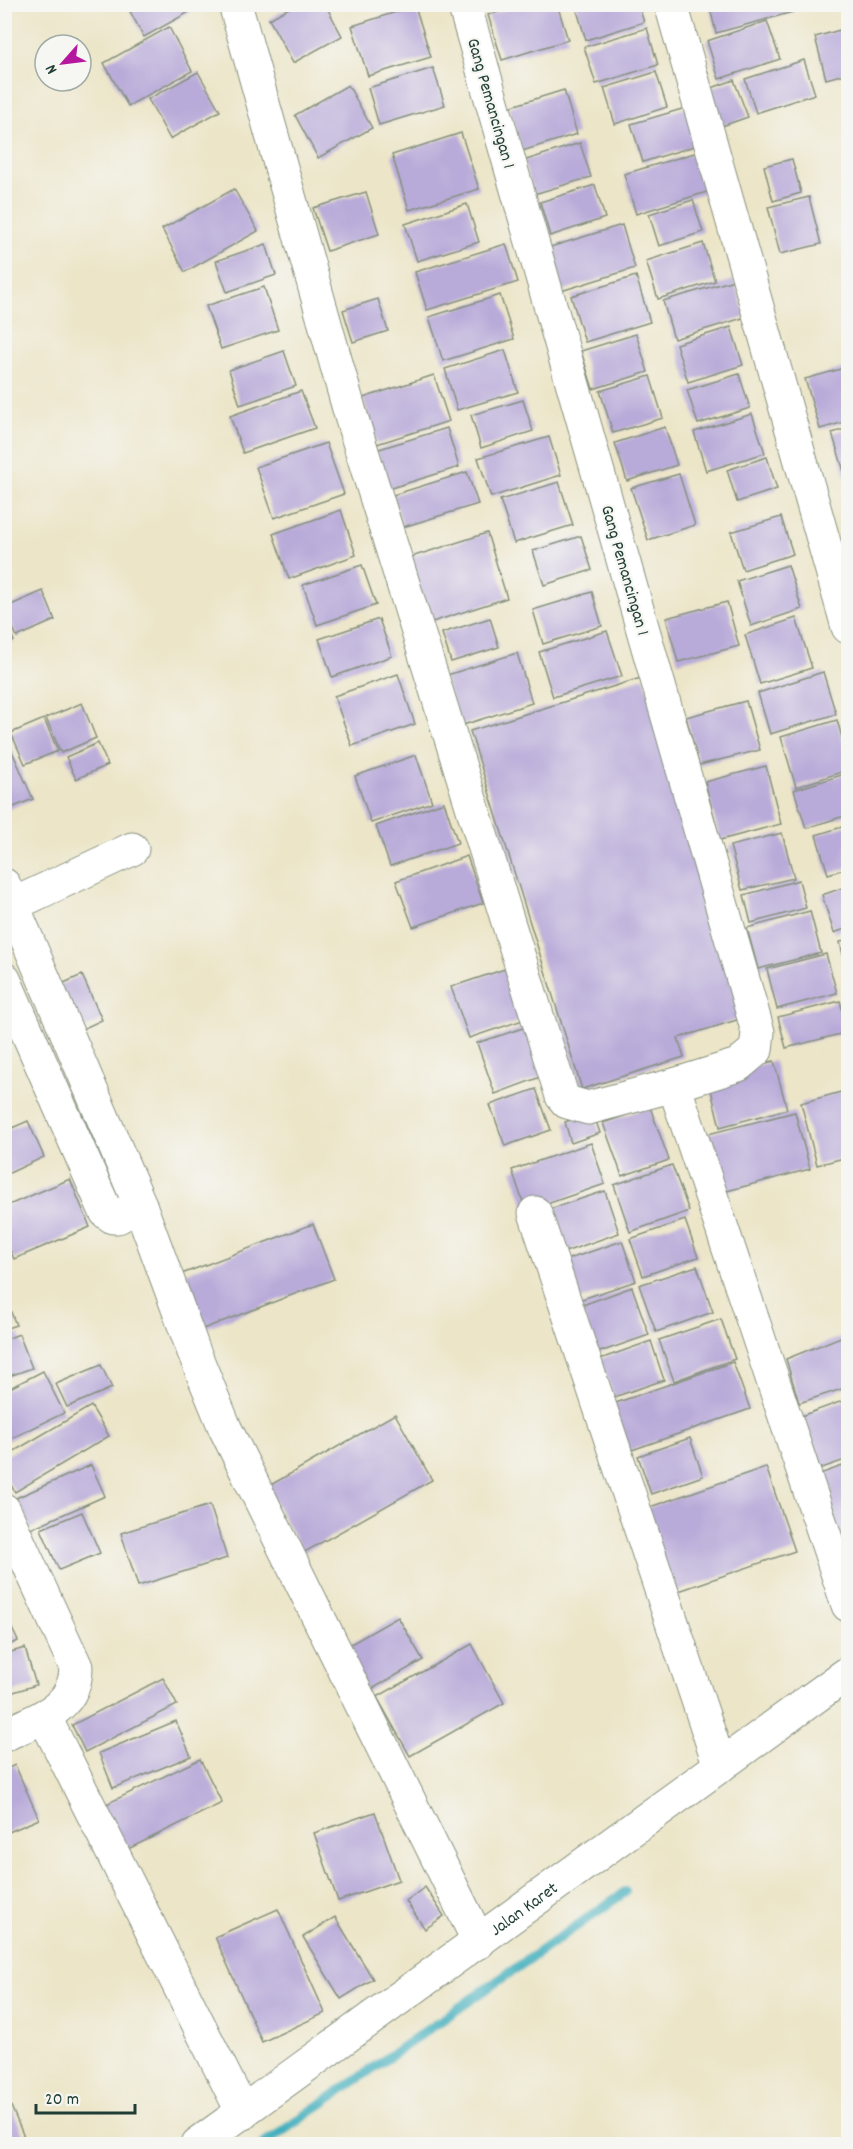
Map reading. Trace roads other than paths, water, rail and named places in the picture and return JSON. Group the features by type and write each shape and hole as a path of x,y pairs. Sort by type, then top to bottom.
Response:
{"street":[{"name":"Gang Pemancingan 1","path":"235,4 351,416 562,1096 567,1102 588,1108 738,1065 756,1050 758,1032 464,4"},
{"path":"670,4 849,627"},
{"path":"132,849 8,895 140,1205 194,1352 225,1428 479,1942"},
{"path":"4,979 106,1212 117,1217 140,1205"},
{"path":"674,1085 849,1605"},
{"path":"535,1213 720,1766"},
{"path":"4,1510 76,1667 76,1681 63,1704 4,1735"},
{"name":"Jalan Karet","path":"198,2145 849,1673"},
{"path":"44,1716 243,2114"}],"waterway":[{"path":"264,2144 625,1892"}]}
